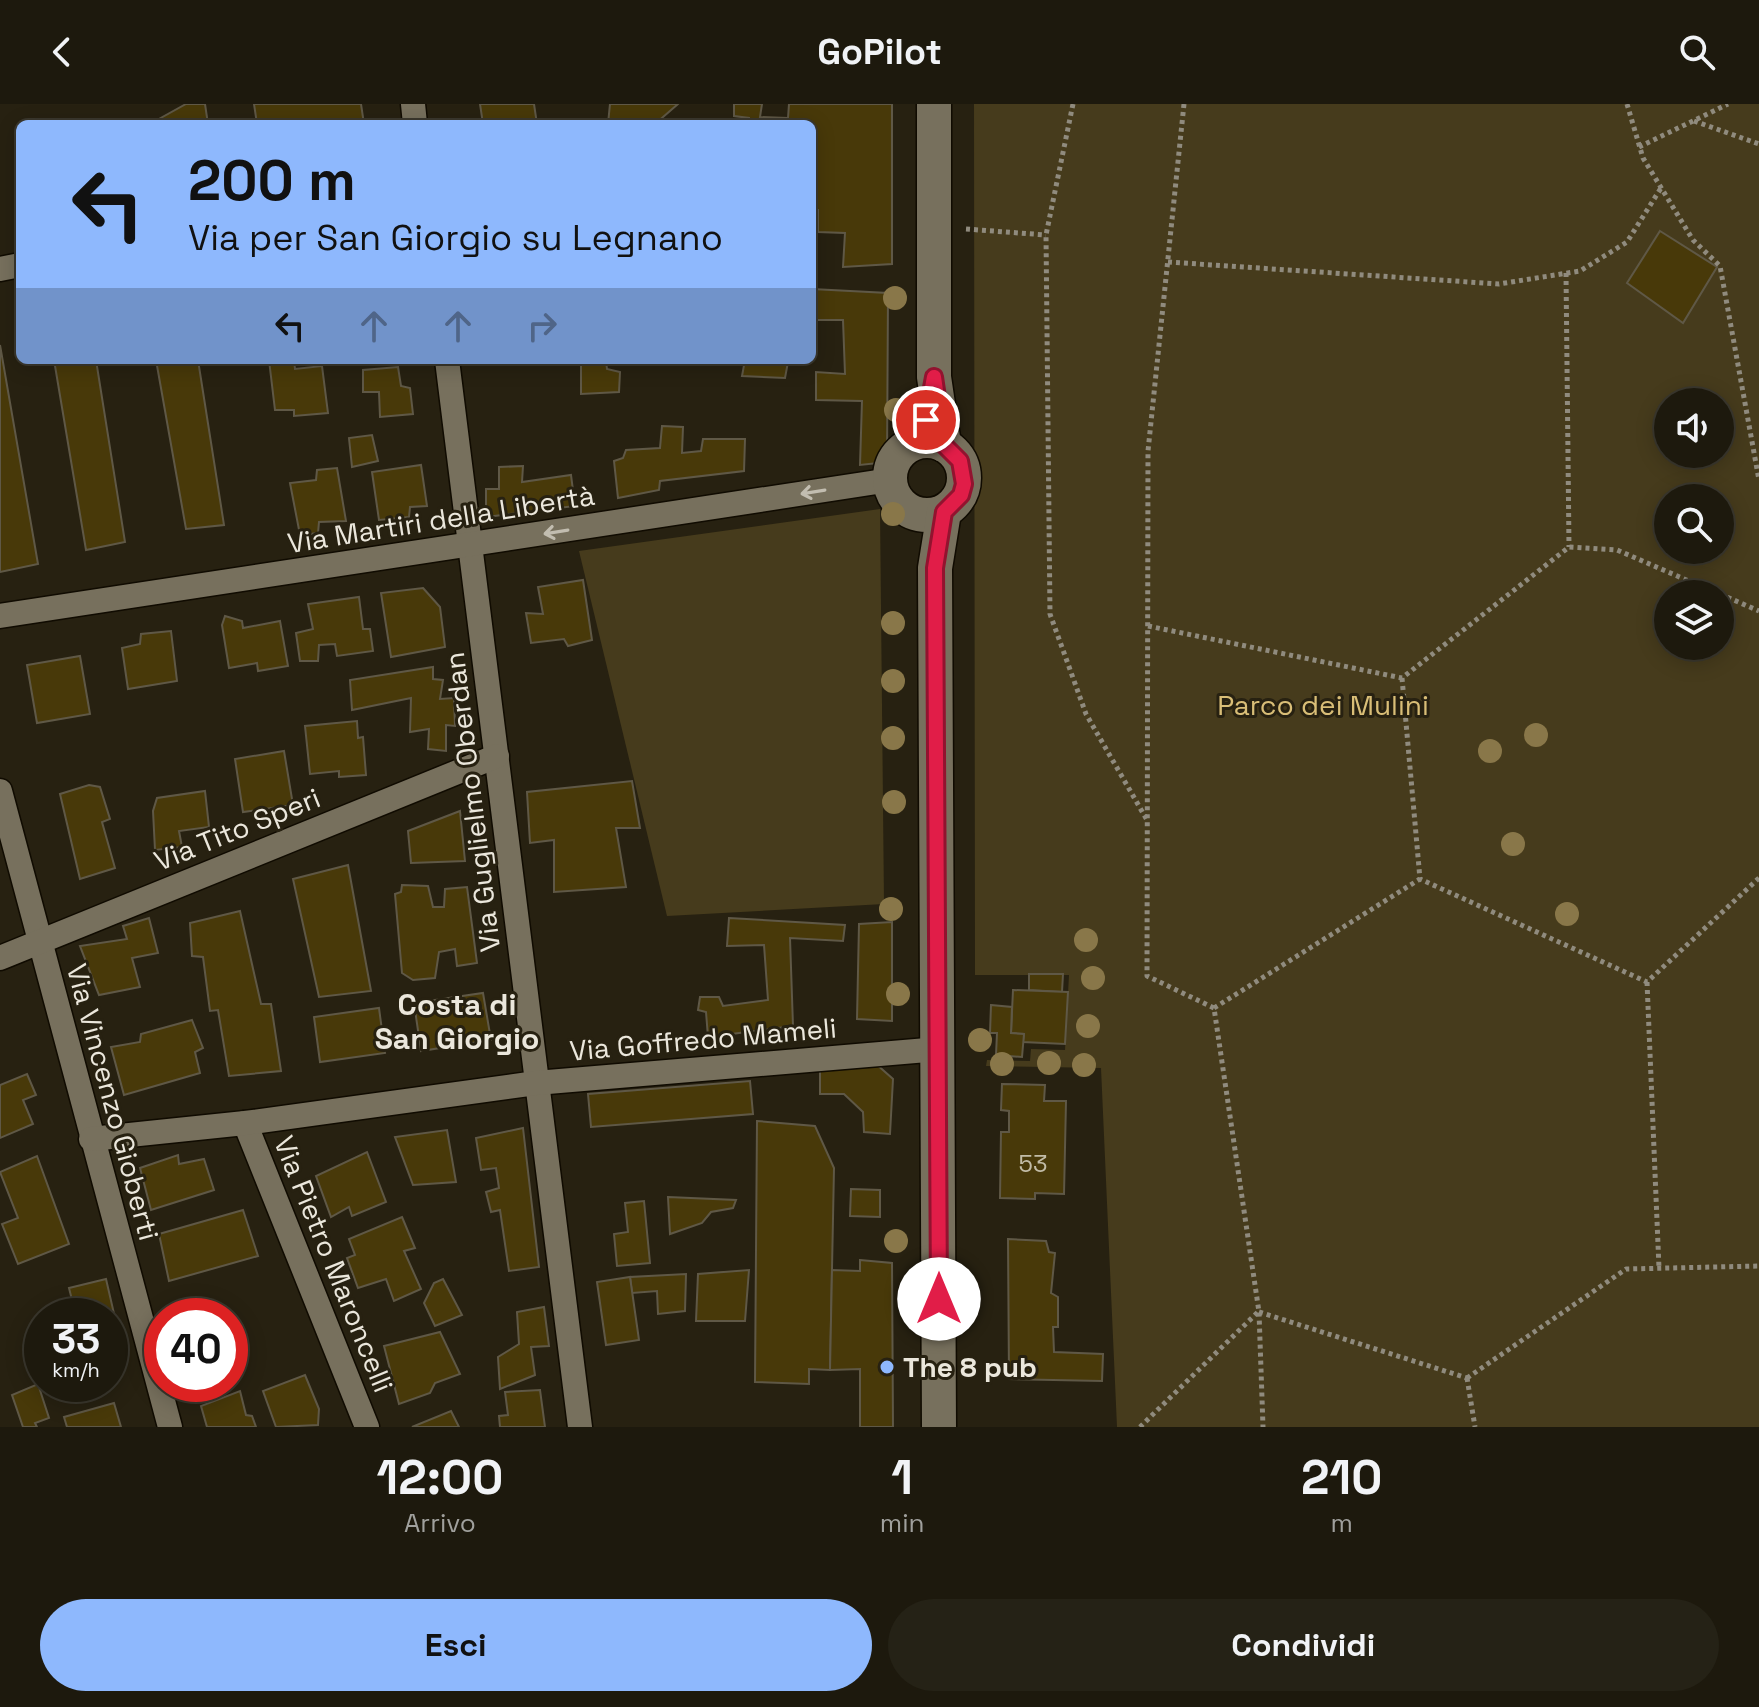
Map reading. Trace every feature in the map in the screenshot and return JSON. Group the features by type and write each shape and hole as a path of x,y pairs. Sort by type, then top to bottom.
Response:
{"street":[{"path":"933,443 934,104"},
{"name":"Via Guglielmo Oberdan","path":"448,364 580,1427"},
{"path":"933,443 954,452 964,472 961,495 932,513 900,503 890,480 895,460 902,451 933,443"},
{"name":"Via Martiri della Libertà","path":"0,616 890,480"},
{"path":"932,513 939,1049 939,1427"},
{"name":"Via Tito Speri","path":"0,958 497,756"},
{"name":"Via Vincenzo Gioberti","path":"0,791 170,1427"},
{"name":"Via Goffredo Mameli","path":"91,1139 245,1123 536,1083 939,1049"},
{"name":"Via Pietro Maroncelli","path":"245,1123 367,1427"}],"path":[{"path":"1073,104 1046,235 1050,614 1086,714 1148,821"},
{"path":"1184,104 1148,451 1147,976 1214,1008"},
{"path":"1627,104 1639,147 1661,188 1693,240 1720,266 1759,480"},
{"path":"1639,147 1728,104"},
{"path":"1694,121 1759,144"},
{"path":"1168,262 1499,284 1580,271 1627,242 1661,188"},
{"path":"934,226 1046,235"},
{"path":"1566,273 1569,547"},
{"path":"1148,626 1402,678 1569,547 1617,550 1687,580"},
{"path":"1734,600 1759,611"},
{"path":"1402,678 1420,879"},
{"path":"1659,1268 1647,982 1759,878"},
{"path":"1214,1008 1420,879"},
{"path":"1420,879 1647,982"},
{"path":"1214,1008 1259,1312 1263,1427"},
{"path":"1467,1378 1626,1269 1759,1266"},
{"path":"1259,1312 1467,1378"},
{"path":"1140,1427 1259,1312"},
{"path":"1467,1378 1475,1427"}],"green space":[{"name":"Parco dei Mulini","path":"974,104 1759,104 1759,1427 1117,1427 1101,1068 986,1066 987,1060 1030,1061 1031,1049 1065,1050 1069,975 975,975"},
{"path":"880,509 884,904 667,916 579,551"}],"building":[{"path":"186,104 205,104 207,120 157,120"},
{"path":"254,104 361,104 363,120 256,120"},
{"path":"480,104 534,104 536,120 482,120"},
{"path":"610,104 678,104 660,120 608,120"},
{"path":"734,104 762,104 760,117 788,118 789,104 892,104 892,264 843,267 845,233 818,232 816,120 749,120 734,116"},
{"path":"1660,231 1717,267 1683,323 1627,283"},
{"path":"816,289 888,293 887,462 860,465 862,401 816,400 816,372 845,374 843,320 816,320"},
{"path":"0,345 38,564 0,572"},
{"path":"55,364 97,364 125,542 86,550"},
{"path":"157,364 199,364 224,525 186,529"},
{"path":"269,364 294,364 295,369 322,366 328,413 294,416 294,410 275,410"},
{"path":"581,364 606,364 607,369 620,372 619,392 581,394"},
{"path":"744,364 788,364 785,378 742,376"},
{"path":"398,367 401,386 410,388 413,414 380,417 379,392 363,392 363,370"},
{"path":"662,426 683,427 682,453 701,451 703,439 745,439 744,471 660,481 659,490 618,498 614,461 623,458 626,450 660,448"},
{"path":"372,435 378,461 352,467 349,438"},
{"path":"421,465 427,506 410,507 409,517 379,520 372,472"},
{"path":"523,466 522,482 571,475 575,506 486,517 486,489 499,489 499,467"},
{"path":"337,468 346,521 319,522 318,533 300,535 290,483 316,480 317,470"},
{"path":"583,580 592,640 568,646 564,639 531,643 526,613 543,614 538,587"},
{"path":"423,588 440,607 445,647 391,657 381,593"},
{"path":"359,597 363,629 370,629 373,651 337,656 335,644 319,645 318,661 300,661 296,633 313,629 308,604"},
{"path":"225,616 242,621 243,628 280,621 288,666 258,671 257,663 229,668 222,625"},
{"path":"171,631 177,681 128,689 122,648 140,644 141,634"},
{"path":"80,656 90,714 37,723 27,665"},
{"path":"433,667 433,679 443,680 440,699 454,698 455,726 446,725 446,751 428,749 429,729 410,732 411,698 352,710 350,680"},
{"path":"357,721 358,738 363,737 366,775 339,777 339,771 310,774 305,726"},
{"path":"284,751 293,805 243,812 235,759"},
{"path":"632,781 640,828 616,828 626,887 554,892 554,840 530,843 527,792"},
{"path":"89,785 100,787 110,819 102,822 115,868 80,879 60,794"},
{"path":"205,791 209,827 179,831 182,847 155,850 153,811 157,798"},
{"path":"460,811 465,861 411,863 408,831"},
{"path":"348,865 371,991 319,997 293,879"},
{"path":"402,885 428,886 433,907 444,907 445,889 467,887 477,963 457,966 455,949 439,952 435,978 413,980 402,973 395,894 401,892"},
{"path":"240,911 261,1004 271,1004 281,1071 229,1076 218,1010 210,1011 203,957 192,956 190,923"},
{"path":"149,918 158,953 132,958 140,987 99,995 80,946 127,939 123,926"},
{"path":"729,918 845,925 843,941 790,938 793,1026 708,1037 706,1012 698,1010 700,997 719,997 723,1006 768,1000 764,945 727,946"},
{"path":"892,922 892,1021 857,1019 859,924"},
{"path":"1029,974 1063,974 1062,992 1029,990"},
{"path":"1013,990 1068,992 1065,1044 1023,1042 1024,1034 1011,1033"},
{"path":"483,993 491,1040 421,1051 414,1003"},
{"path":"991,1005 1012,1007 1011,1033 1024,1034 1022,1057 996,1055 997,1033 990,1033"},
{"path":"379,1008 385,1053 320,1062 314,1017"},
{"path":"192,1020 203,1048 195,1052 200,1073 124,1095 111,1047 140,1042 141,1034"},
{"path":"875,1063 893,1079 890,1134 864,1132 863,1112 844,1094 820,1094 820,1071"},
{"path":"27,1074 36,1095 23,1100 33,1124 0,1138 0,1085"},
{"path":"750,1081 753,1114 591,1127 588,1094"},
{"path":"1002,1084 1045,1085 1044,1101 1066,1101 1064,1194 1035,1193 1035,1199 1000,1198 1001,1132 1009,1132 1009,1111 1001,1110"},
{"path":"757,1121 815,1126 834,1168 830,1370 809,1369 809,1384 755,1382"},
{"path":"523,1128 539,1267 509,1271 500,1210 491,1212 486,1192 499,1188 496,1168 481,1170 476,1138"},
{"path":"447,1130 456,1182 413,1185 395,1137"},
{"path":"367,1152 386,1202 352,1216 349,1207 331,1217 316,1176"},
{"path":"178,1155 179,1164 204,1159 214,1190 151,1210 140,1168"},
{"path":"37,1156 69,1244 18,1264 2,1224 18,1218 0,1172"},
{"path":"851,1189 880,1190 880,1217 850,1216"},
{"path":"668,1197 736,1200 733,1208 711,1212 702,1223 670,1234"},
{"path":"644,1201 650,1263 617,1266 614,1234 628,1232 625,1203"},
{"path":"243,1210 258,1256 169,1281 159,1234"},
{"path":"402,1217 415,1248 404,1251 421,1289 394,1301 386,1279 358,1288 347,1258 355,1255 349,1239"},
{"path":"1008,1239 1046,1241 1049,1252 1055,1253 1051,1293 1058,1297 1058,1327 1053,1327 1054,1352 1103,1354 1102,1381 1009,1379"},
{"path":"860,1260 892,1263 893,1427 860,1427 860,1369 830,1370 832,1270 860,1271"},
{"path":"749,1270 745,1321 696,1321 698,1274"},
{"path":"686,1274 685,1311 658,1314 657,1291 632,1293 630,1277"},
{"path":"630,1277 639,1340 606,1345 597,1282"},
{"path":"106,1279 110,1298 72,1298 69,1288"},
{"path":"443,1279 462,1315 435,1326 424,1303 434,1283"},
{"path":"544,1307 549,1346 531,1347 535,1375 500,1389 498,1357 519,1344 517,1312"},
{"path":"440,1332 460,1374 435,1383 430,1393 399,1404 384,1346"},
{"path":"305,1375 319,1409 318,1425 276,1427 263,1391"},
{"path":"24,1390 24,1402 44,1402 49,1418 35,1423 37,1427 23,1427 12,1395"},
{"path":"540,1390 545,1427 500,1427 499,1416 508,1415 505,1392"},
{"path":"211,1402 243,1402 246,1415 252,1416 256,1427 207,1427 201,1406"},
{"path":"114,1403 121,1427 67,1427 64,1417"},
{"path":"451,1411 459,1427 412,1427"}],"place":[{"name":"The 8 pub","path":"887,1367"}],"district":[{"name":"Costa di San Giorgio","path":"457,1021"}],"route":[{"path":"926,420 934,377 944,445 954,452 964,472 961,495 944,512 935,568 939,1299"}]}
